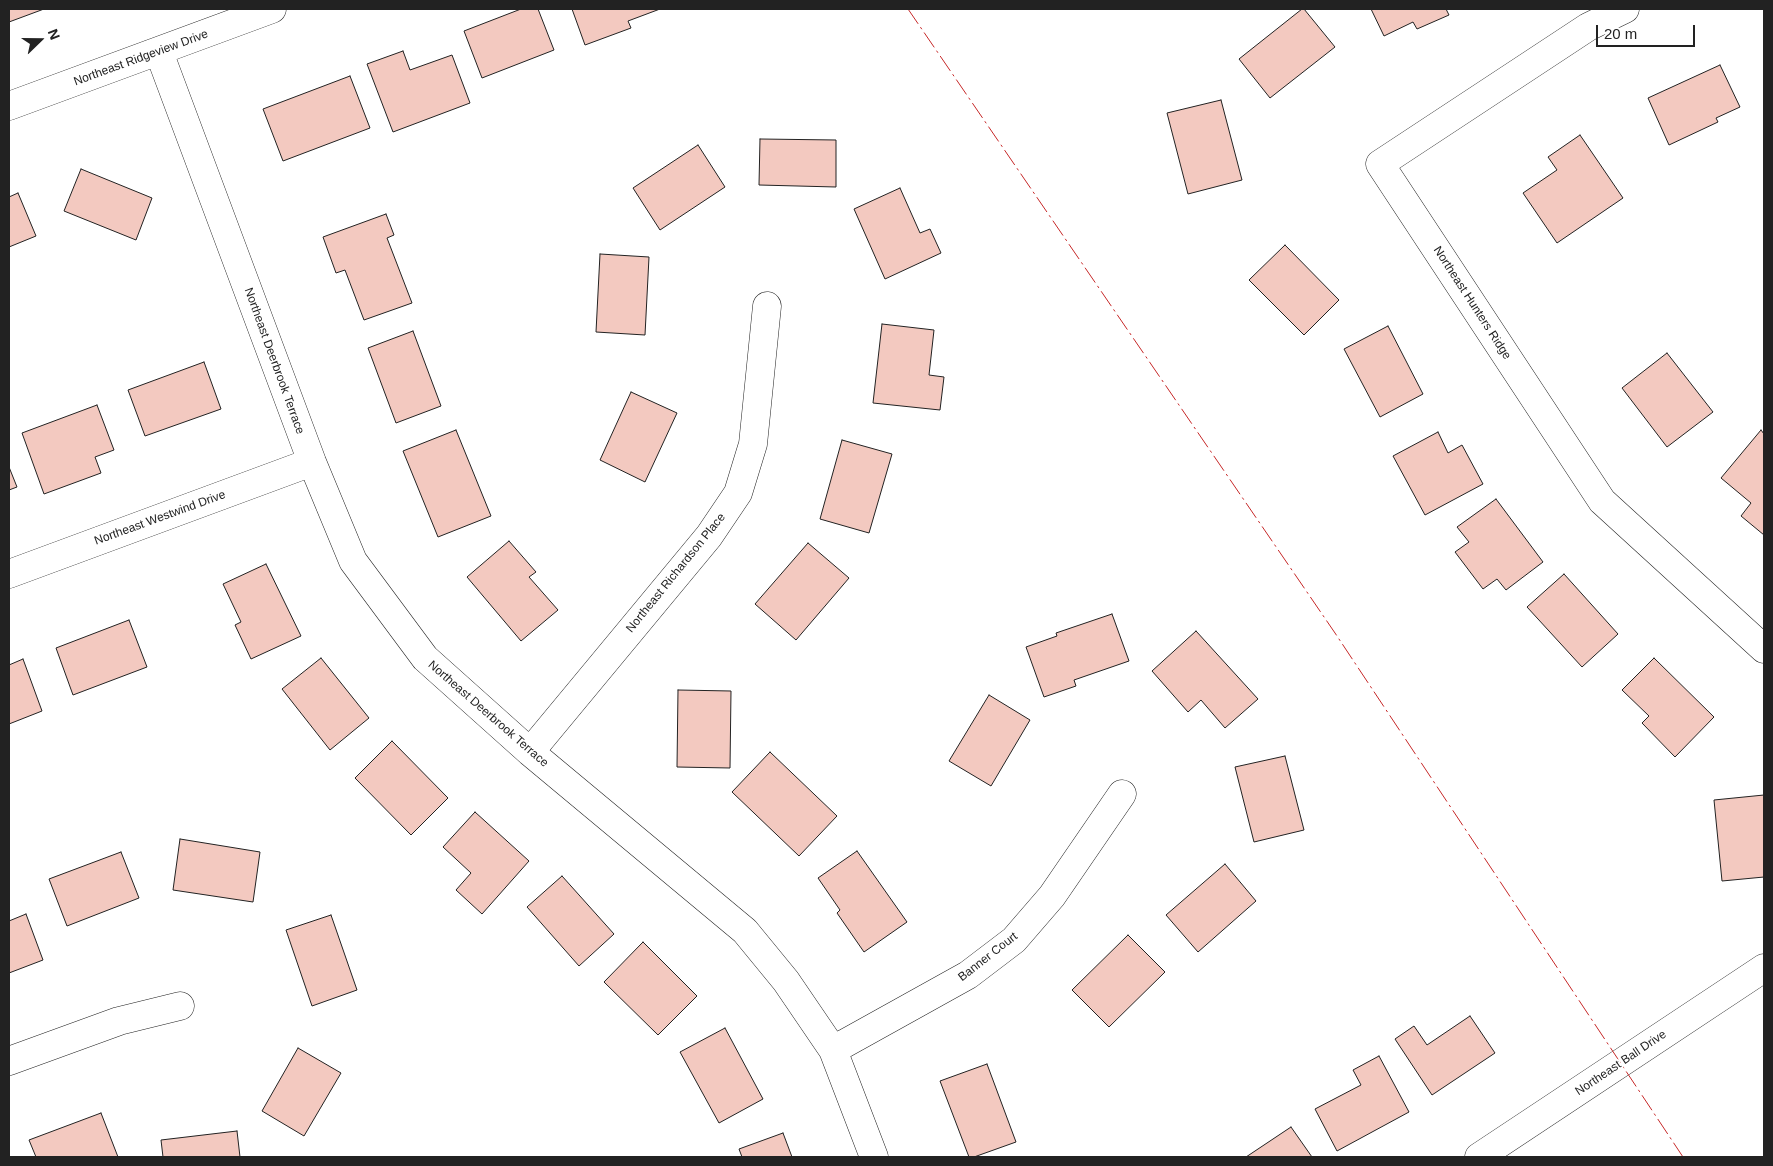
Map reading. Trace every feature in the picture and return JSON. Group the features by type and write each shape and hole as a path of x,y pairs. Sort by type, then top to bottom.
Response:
{"street":[{"name":"Northeast Ridgeview Drive","path":"9,106 272,9"},
{"name":"Northeast Hunters Ridge","path":"1625,9 1588,27 1380,164 1602,502 1764,650"},
{"name":"Northeast Deerbrook Terrace","path":"158,52 312,462 353,561 425,658 530,752 746,931 786,980 833,1050 874,1157"},
{"name":"Northeast Richardson Place","path":"530,752 709,536 738,493 753,444 767,306"},
{"name":"Northeast Westwind Drive","path":"9,574 312,462"},
{"name":"Banner Court","path":"833,1050 968,975 1014,940 1052,896 1122,794"},
{"name":"Northeast Ball Drive","path":"1479,1157 1764,968"},
{"path":"9,1061 119,1021 180,1006"}],"building":[{"path":"9,9 44,9 9,22"},
{"path":"521,9 538,9 554,50 482,78 464,31"},
{"path":"572,9 660,9 628,21 631,28 585,45"},
{"path":"1304,9 1335,47 1270,98 1239,59"},
{"path":"1371,9 1446,9 1449,15 1417,29 1413,22 1384,36"},
{"path":"403,51 410,70 452,55 470,103 393,132 367,64"},
{"path":"1720,65 1740,107 1716,118 1718,122 1669,145 1648,98"},
{"path":"350,76 370,128 283,161 263,109"},
{"path":"1221,100 1242,180 1188,194 1167,113"},
{"path":"1580,135 1623,198 1557,243 1523,193 1557,170 1548,157"},
{"path":"760,139 836,140 836,187 759,185"},
{"path":"698,145 725,187 660,230 633,188"},
{"path":"81,169 152,198 136,240 64,211"},
{"path":"900,188 920,233 930,229 941,253 885,279 854,209"},
{"path":"18,193 36,236 9,247 9,197"},
{"path":"386,214 394,235 387,238 412,303 364,320 345,270 336,273 323,237"},
{"path":"1285,245 1339,300 1304,335 1249,280"},
{"path":"600,254 649,257 645,335 596,332"},
{"path":"882,324 934,330 929,375 944,377 940,410 873,403"},
{"path":"1388,326 1423,394 1380,417 1344,349"},
{"path":"413,331 441,406 396,423 368,348"},
{"path":"1667,353 1713,412 1667,447 1622,388"},
{"path":"204,362 221,409 145,436 128,390"},
{"path":"631,392 677,413 645,482 600,460"},
{"path":"97,405 114,450 95,457 101,473 44,494 22,433"},
{"path":"456,430 491,516 438,537 403,451"},
{"path":"1761,430 1764,434 1764,535 1741,516 1751,503 1721,478"},
{"path":"1438,432 1448,453 1462,445 1483,484 1425,515 1393,456"},
{"path":"842,440 892,454 869,533 820,519"},
{"path":"9,467 17,487 9,490"},
{"path":"1496,499 1543,562 1506,590 1497,579 1483,589 1455,552 1469,542 1457,527"},
{"path":"509,541 536,572 529,577 558,610 521,641 467,577"},
{"path":"808,543 849,578 796,640 755,604"},
{"path":"266,564 301,636 251,659 235,625 241,622 223,584"},
{"path":"1564,574 1618,634 1582,667 1527,607"},
{"path":"1112,614 1129,661 1074,680 1076,686 1044,697 1026,647 1057,636 1056,633"},
{"path":"129,620 147,667 73,695 56,648"},
{"path":"1196,631 1258,699 1225,728 1201,700 1188,712 1152,671"},
{"path":"321,658 369,718 330,750 282,689"},
{"path":"1654,658 1714,717 1675,757 1642,723 1649,716 1622,690"},
{"path":"23,659 42,711 9,724 9,665"},
{"path":"678,690 731,691 730,768 677,767"},
{"path":"989,695 1030,720 991,786 949,761"},
{"path":"392,741 448,798 411,835 355,778"},
{"path":"770,752 837,816 799,856 732,792"},
{"path":"1285,756 1304,830 1254,842 1235,767"},
{"path":"1764,795 1764,877 1722,881 1714,800"},
{"path":"475,812 529,861 482,914 456,890 471,873 443,847"},
{"path":"180,839 260,852 253,902 173,890"},
{"path":"857,851 907,922 864,952 837,913 840,910 818,878"},
{"path":"121,852 139,898 67,926 49,879"},
{"path":"1225,864 1256,901 1198,952 1166,915"},
{"path":"562,876 614,934 579,966 527,907"},
{"path":"26,914 43,960 9,973 9,921"},
{"path":"331,915 357,990 312,1006 286,930"},
{"path":"1128,935 1165,972 1109,1027 1072,990"},
{"path":"643,942 697,996 658,1035 604,982"},
{"path":"1470,1016 1495,1053 1432,1095 1395,1039 1414,1026 1427,1045"},
{"path":"725,1028 763,1099 719,1123 680,1052"},
{"path":"298,1048 341,1073 304,1136 262,1111"},
{"path":"1379,1056 1409,1112 1337,1151 1315,1109 1361,1085 1353,1070"},
{"path":"987,1064 1016,1142 974,1157 969,1157 940,1081"},
{"path":"101,1113 118,1157 36,1157 29,1140"},
{"path":"1291,1127 1312,1157 1246,1157"},
{"path":"237,1131 240,1157 163,1157 161,1140"},
{"path":"783,1133 792,1157 742,1157 739,1149"}],"power":[{"path":"908,9 1335,633 1683,1157"}]}
